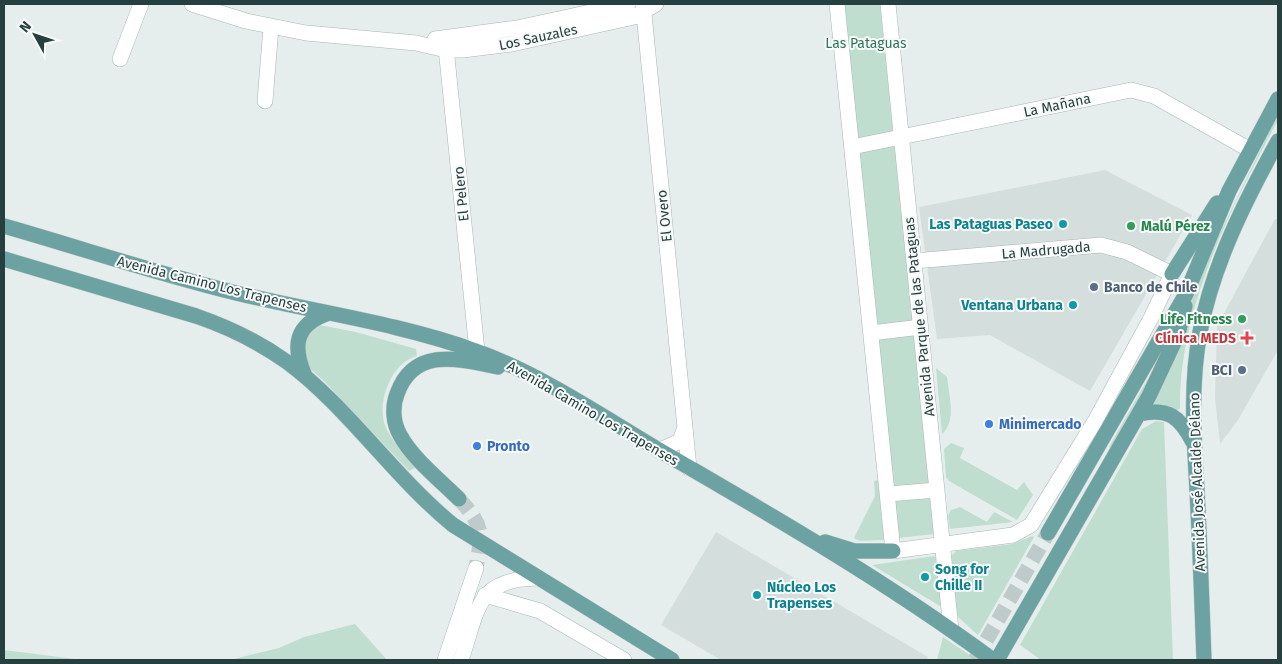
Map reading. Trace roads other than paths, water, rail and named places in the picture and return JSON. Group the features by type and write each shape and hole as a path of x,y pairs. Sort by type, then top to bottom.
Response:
{"main road":[{"path":"1048,533 1186,294 1229,191 1278,99"},
{"name":"Avenida José Alcalde Délano","path":"1204,660 1195,446 1194,373 1206,304 1235,225 1278,141"},
{"path":"1172,274 1216,204 1229,191"},
{"name":"Avenida Camino Los Trapenses","path":"4,226 205,285 408,330 477,351 528,374 805,535 951,630 993,660"},
{"path":"4,259 210,321 270,351 307,379 427,504 453,525 672,660"},
{"path":"997,660 1139,414 1178,334 1184,315 1186,294"},
{"path":"307,379 297,351 299,335 312,321 329,313"},
{"path":"460,500 400,436 394,411 400,387 414,368 434,359 466,360 528,374"},
{"path":"1139,414 1158,411 1173,416 1182,424 1195,446"},
{"path":"805,535 854,551 893,551"}],"street":[{"path":"120,59 141,4"},
{"name":"Los Sauzales","path":"192,4 271,27 341,38 445,44 628,4"},
{"path":"837,4 893,551 1013,535 1026,529 1035,521 1100,412 1151,318 1172,274"},
{"name":"Avenida Parque de las Pataguas","path":"888,4 951,630"},
{"name":"Los Sauzales","path":"445,44 463,50 512,44 634,17 648,6"},
{"name":"El Overo","path":"648,6 689,468"},
{"path":"265,101 271,27"},
{"name":"El Pelero","path":"445,44 477,351"},
{"name":"La Mañana","path":"852,147 1131,90 1154,96 1250,150"},
{"name":"La Madrugada","path":"914,261 1101,245 1127,252 1172,274"},
{"path":"871,333 921,327"},
{"path":"660,450 680,441 685,428"},
{"path":"888,494 937,490"},
{"path":"446,660 476,568"},
{"path":"461,660 485,595 502,584 537,578"},
{"path":"485,595 540,611 624,660"}],"tunnel":[{"path":"459,499 473,517 480,531 480,547 476,568"},
{"path":"975,660 1048,533"}],"place":[{"name":"Las Pataguas Paseo","path":"1063,224"},
{"name":"Malú Pérez","path":"1131,226"},
{"name":"Banco de Chile","path":"1094,287"},
{"name":"Ventana Urbana","path":"1073,305"},
{"name":"Life Fitness","path":"1242,319"},
{"name":"Clínica MEDS","path":"1247,338"},
{"name":"BCI","path":"1242,370"},
{"name":"Minimercado","path":"989,424"},
{"name":"Pronto","path":"477,446"},
{"name":"Song for Chille II","path":"925,577"},
{"name":"Núcleo Los Trapenses","path":"757,595"}],"park label":[{"name":"Las Pataguas","path":"866,43"}]}
